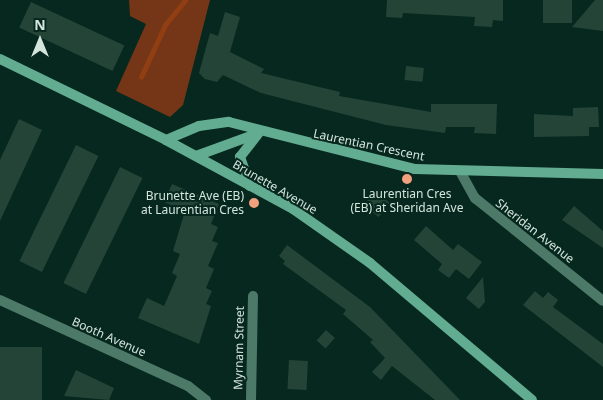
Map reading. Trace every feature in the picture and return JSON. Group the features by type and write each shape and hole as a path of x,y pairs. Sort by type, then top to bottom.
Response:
{"main road":[{"name":"Brunette Avenue","path":"0,59 166,140 250,186 370,263 532,400"},
{"name":"Laurentian Crescent","path":"166,140 199,126 229,122 259,133 415,170 461,174 603,174"},
{"path":"196,156 259,133"},
{"path":"250,186 240,157 259,133"}],"street":[{"name":"Sheridan Avenue","path":"461,174 474,198 603,300"},
{"name":"Myrnam Street","path":"251,400 253,296"},
{"name":"Booth Avenue","path":"0,300 188,386 206,400"}],"shaded area":[{"path":"129,0 210,0 183,105 170,117 116,91 146,24 130,16"}],"building":[{"path":"387,0 503,0 503,21 493,20 492,27 474,26 475,17 403,13 402,18 386,17"},
{"path":"543,0 572,0 572,23 543,23"},
{"path":"595,0 603,0 603,31 572,27"},
{"path":"31,2 124,46 113,71 19,27"},
{"path":"225,12 240,17 230,52 264,69 261,73 340,92 339,96 431,112 431,104 497,104 496,134 474,133 475,127 446,127 445,133 386,125 261,93 223,75 217,82 205,79 199,73 210,33 218,36"},
{"path":"406,66 424,68 422,82 405,80"},
{"path":"598,107 599,127 589,127 589,136 534,137 534,114 573,116 573,108"},
{"path":"19,119 42,130 0,221 0,160"},
{"path":"76,145 98,156 42,272 19,261"},
{"path":"120,167 142,178 86,294 63,283"},
{"path":"172,184 219,204 211,224 218,227 212,241 218,243 208,266 214,269 206,288 212,291 206,304 211,306 199,344 138,318 147,298 164,306 177,276 172,273 180,254 173,251 185,211 164,202"},
{"path":"375,191 390,203 378,217 364,205"},
{"path":"574,206 603,231 603,248 562,220"},
{"path":"426,226 453,250 458,244 482,262 469,279 456,269 449,278 438,270 442,264 414,240"},
{"path":"287,245 370,307 460,400 435,400 392,366 381,380 372,372 385,358 370,342 373,340 343,314 346,310 283,264 285,261 279,256"},
{"path":"483,277 485,302 479,309 466,298"},
{"path":"535,291 543,298 548,292 558,300 553,307 603,344 603,367 523,305"},
{"path":"326,330 335,338 326,348 317,340"},
{"path":"0,347 42,347 42,400 0,400"},
{"path":"289,360 308,361 306,390 287,389"},
{"path":"76,370 114,388 109,400 64,396"}],"waterway":[{"path":"141,77 165,25 185,0"}],"place":[{"name":"Laurentian Cres (EB) at Sheridan Ave","path":"407,179"},
{"name":"Brunette Ave (EB) at Laurentian Cres","path":"254,203"}]}
